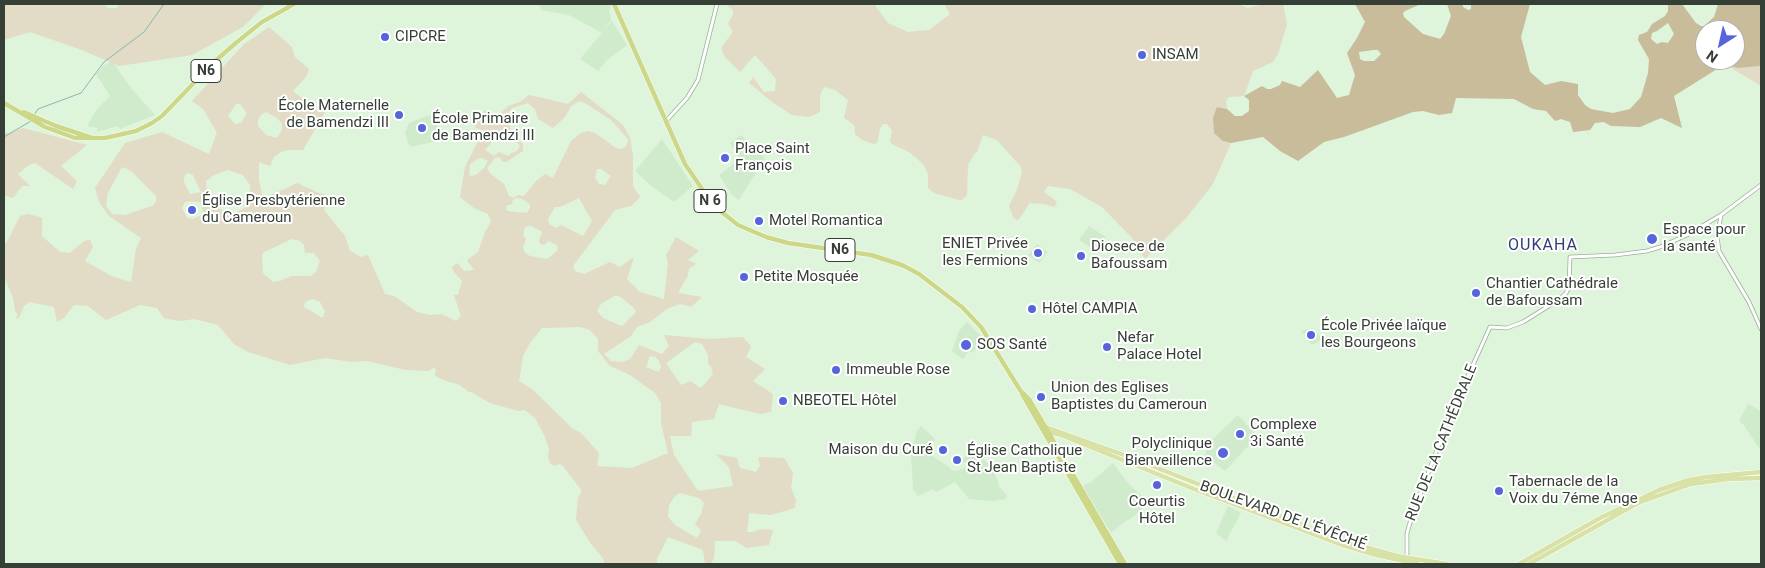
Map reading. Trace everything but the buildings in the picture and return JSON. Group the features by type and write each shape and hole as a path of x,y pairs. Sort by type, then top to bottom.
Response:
{"highway":[{"name":"N6","path":"4,103 45,127 75,138 95,139 119,136 144,128 162,116 214,62 237,42 262,22 294,4"},
{"path":"614,4 665,121"},
{"name":"N 6","path":"665,121 685,164 711,202 744,228"},
{"name":"N6","path":"744,228 759,235 788,243 846,250 882,258 902,265 932,283 962,306 981,326 1025,401 1044,429"},
{"name":"N6","path":"1020,390 1029,399 1120,564"},
{"name":"N6","path":"1084,499 1125,564"}],"main road":[{"name":"BOULEVARD DE L'ÉVÊCHÉ","path":"1044,429 1344,541 1418,564"},
{"path":"1519,564 1600,518 1658,490 1689,480 1706,477 1761,472"},
{"path":"1529,564 1638,503 1691,484 1761,478"},
{"name":"BOULEVARD DE L'ÉVÊCHÉ","path":"1407,560 1446,564"}],"street":[{"path":"665,121 687,98 698,80 717,4"},
{"path":"1761,185 1721,215 1717,236 1719,251 1749,302 1761,329"},
{"name":"RUE DE LA CATHÉDRALE","path":"1407,560 1407,533 1412,516 1447,423 1490,327 1507,328 1522,322 1560,299 1569,287 1570,257 1615,255 1647,251 1687,234 1721,215"}],"shaded area":[{"path":"4,4 103,4 108,8 117,8 119,4 266,4 243,27 192,55 119,66 82,50 30,32 4,40"},
{"path":"539,4 609,4 611,7 609,10 611,20 603,31 612,21 627,45 607,60 598,71 580,59 602,33 569,15 541,10"},
{"path":"725,4 874,4 888,23 908,32 929,30 950,14 944,4 1238,4 1248,8 1264,4 1283,4 1287,24 1278,54 1273,62 1253,71 1244,96 1229,97 1226,101 1227,109 1217,107 1223,141 1231,143 1213,184 1187,217 1145,259 1132,238 1102,207 1070,189 1048,186 1044,192 1056,201 1057,203 1054,207 1030,203 1019,219 1017,220 1013,217 1009,206 1017,190 1022,172 1021,167 997,140 983,135 977,152 968,165 967,195 962,200 959,200 934,193 928,188 928,174 923,164 909,152 892,144 890,141 892,130 887,124 883,124 877,143 874,144 864,141 855,134 853,124 844,118 848,100 835,90 825,87 822,90 820,112 809,117 792,115 772,102 749,83 753,77 764,92 775,91 776,79 755,55 740,72 725,57 721,48 732,33 728,24 733,10"},
{"path":"1355,4 1421,4 1405,11 1403,13 1404,17 1423,34 1440,39 1451,16 1447,4 1463,4 1463,7 1468,10 1471,9 1471,4 1530,4 1521,37 1530,72 1545,85 1561,81 1578,84 1578,95 1585,105 1591,109 1613,113 1630,109 1641,97 1648,73 1649,59 1638,40 1639,35 1647,32 1652,24 1665,16 1668,11 1668,4 1682,4 1695,22 1695,70 1715,70 1674,96 1682,128 1661,118 1640,127 1611,126 1604,122 1595,123 1590,130 1573,132 1570,122 1561,119 1555,121 1546,111 1533,109 1514,99 1456,98 1452,113 1439,115 1423,111 1413,112 1344,137 1324,142 1298,161 1280,151 1263,137 1231,143 1223,141 1214,133 1213,118 1217,107 1227,109 1235,116 1242,116 1249,111 1249,100 1244,96 1262,86 1271,89 1280,85 1282,81 1300,87 1318,70 1337,98 1349,95 1355,75 1347,53 1365,22","holes":["1668,23 1674,34 1668,43 1662,42 1657,44 1651,39 1652,33","1378,50 1381,54 1374,61 1360,59 1359,52"]},
{"path":"1718,4 1761,4 1761,66 1745,67 1745,20 1711,20 1714,17"},
{"path":"269,27 292,47 295,57 309,69 306,77 293,91 319,112 326,110 303,150 281,152 274,157 270,166 259,162 259,180 263,198 297,183 330,196 324,210 345,236 350,251 361,257 368,255 385,294 394,296 417,312 430,315 441,314 456,321 461,316 454,295 458,295 462,281 452,267 457,263 464,271 474,270 467,260 478,252 485,232 491,222 488,214 474,208 460,197 465,167 483,131 475,127 485,110 496,118 508,106 520,102 529,95 568,104 581,92 623,125 630,138 633,156 633,186 640,197 631,206 615,210 573,266 575,271 584,274 610,262 620,267 634,257 627,279 640,292 664,299 668,264 666,255 676,237 699,251 688,260 696,264 689,269 688,275 678,293 702,297 691,307 680,304 667,309 650,322 637,327 631,336 604,354 611,361 623,362 630,359 639,345 662,354 669,346 664,335 710,339 743,337 751,346 746,357 765,369 753,381 773,394 771,412 760,414 719,404 714,419 692,422 691,436 670,436 674,455 698,491 733,486 729,467 716,454 737,458 740,468 756,472 760,466 758,457 784,458 793,473 791,488 796,500 795,508 771,515 749,513 747,532 754,532 760,529 773,530 769,545 747,548 735,541 715,541 714,558 711,564 705,564 703,550 668,537 657,559 657,564 605,564 576,520 578,498 582,491 563,466 560,464 554,466 550,463 548,457 549,448 535,418 525,410 518,411 490,403 458,384 435,376 436,369 433,368 429,371 406,370 366,361 352,362 325,358 290,365 248,352 234,344 218,325 194,319 181,321 164,318 157,308 140,305 106,320 88,306 74,305 64,318 57,322 54,307 29,302 24,306 19,318 15,318 18,315 15,311 13,298 4,280 4,244 7,242 20,216 29,214 42,218 42,236 60,252 70,253 84,241 90,240 93,247 85,261 111,276 131,282 136,249 141,238 109,216 99,202 95,188 125,143 162,132 209,154 217,133 203,109 192,101 243,45","holes":["579,101 611,120 628,139 627,145 622,149 616,148 595,133 588,131 581,133 571,141 553,178 545,174 536,181 524,196 518,195 514,198 509,196 504,184 491,174 487,168 495,158 499,157 503,162 506,162 523,151 523,144 512,134 506,115 512,108 528,103 535,109 538,119 553,128 565,117 571,106","236,104 240,104 247,113 241,123 235,124 228,116","266,112 277,118 282,124 282,130 277,138 266,135 258,126 258,120","500,133 514,139 520,146 517,151 509,156 499,152 494,156 485,150","482,158 488,161 484,168 476,175 470,176 470,164","122,167 131,171 156,196 156,202 152,206 125,215 112,214 106,205 108,193","597,169 601,169 611,176 605,185 599,184 595,178","228,170 243,175 250,185 250,202 245,208 237,212 224,212 212,203 207,193 206,181 214,175","187,173 193,175 201,192 190,194 184,182 184,177","517,198 530,204 530,208 527,213 507,211 507,205 511,205 513,200","579,198 592,221 583,236 561,225 556,228 549,224 548,219 555,207 560,207","185,202 200,202 204,214 193,219 187,218 182,208","531,226 541,231 540,244 544,245 549,241 558,246 557,251 547,259 530,256 525,253 523,248 526,239 523,235 525,227","292,239 300,241 304,245 305,253 314,253 320,261 316,272 311,276 292,276 273,282 263,273 262,256 264,252","616,295 635,309 636,312 622,326 603,318 597,311 601,304","313,299 320,302 325,312 323,317 304,307 305,302","580,327 590,330 598,339 598,351 610,366 630,375 655,393 661,403 661,423 668,453 632,468 597,466 599,453 581,433 572,428 532,389 519,381 523,356 530,343 542,328","695,342 702,344 708,355 708,363 713,374 701,388 690,381 681,385 666,363","650,356 656,357 661,368 658,372 646,367","680,493 699,498 704,503 701,514 695,524 701,531 697,538 675,525 668,517 669,505 675,496"]},
{"path":"112,61 131,88 155,115 120,129 117,126 97,132 97,128 87,126 97,109 110,96 96,74 103,66"},
{"path":"1761,66 1761,86 1735,70 1745,70 1745,67"},
{"name":"École Primaire de Bamendzi III","path":"438,115 437,141 410,147 405,133 409,123 427,116"},
{"path":"23,128 87,145 61,166 77,181 73,189 35,163 29,165 18,174 30,186 22,186 13,198 4,195 4,132 8,133"},
{"path":"741,135 765,158 739,200 732,195 719,175 740,159 730,143"},
{"path":"662,139 693,186 674,202 650,185 635,171"},
{"path":"1089,226 1106,237 1096,251 1079,240"},
{"name":"ENIET Privée les Fermions","path":"1037,244 1048,252 1039,263 1028,255"},
{"name":"SOS Santé","path":"967,322 985,340 972,353 969,351 963,359 952,351 959,331"},
{"name":"École Privée laïque les Bourgeons","path":"1313,328 1322,339 1312,345 1301,331"},
{"path":"1748,404 1761,411 1761,446 1759,448 1739,421"},
{"path":"1238,415 1258,437 1225,471 1205,456 1205,447"},
{"path":"921,426 935,439 928,453 951,470 957,471 966,467 968,464 964,462 963,458 978,449 993,469 998,485 1007,495 1006,499 991,501 969,499 955,482 936,492 933,489 918,496 913,489 911,453 917,431"},
{"path":"1113,463 1128,483 1149,503 1111,533 1082,486 1090,483"},
{"path":"1228,506 1241,513 1226,541 1216,533"}],"waterway":[{"path":"34,115 38,109 81,93 104,62 144,32 164,4"},
{"path":"4,137 31,121"}],"place":[{"name":"CIPCRE","path":"385,37"},
{"name":"INSAM","path":"1142,55"},
{"name":"École Maternelle de Bamendzi III","path":"399,115"},
{"name":"École Primaire de Bamendzi III","path":"422,128"},
{"name":"Place Saint François","path":"725,158"},
{"name":"Église Presbytérienne du Cameroun","path":"192,210"},
{"name":"Motel Romantica","path":"759,221"},
{"name":"Espace pour la santé","path":"1652,239"},
{"name":"ENIET Privée les Fermions","path":"1038,253"},
{"name":"Diosece de Bafoussam","path":"1081,256"},
{"name":"Petite Mosquée","path":"744,277"},
{"name":"Chantier Cathédrale de Bafoussam","path":"1476,293"},
{"name":"Hôtel CAMPIA","path":"1032,309"},
{"name":"École Privée laïque les Bourgeons","path":"1311,335"},
{"name":"SOS Santé","path":"966,345"},
{"name":"Nefar Palace Hotel","path":"1107,347"},
{"name":"Immeuble Rose","path":"836,370"},
{"name":"Union des Eglises Baptistes du Cameroun","path":"1041,397"},
{"name":"NBEOTEL Hôtel","path":"783,401"},
{"name":"Complexe 3i Santé","path":"1240,434"},
{"name":"Maison du Curé","path":"943,450"},
{"name":"Polyclinique Bienveillence","path":"1223,453"},
{"name":"Église Catholique St Jean Baptiste","path":"957,460"},
{"name":"Coeurtis Hôtel","path":"1157,485"},
{"name":"Tabernacle de la Voix du 7éme Ange","path":"1499,491"}],"district":[{"name":"OUKAHA","path":"1543,246"}]}
